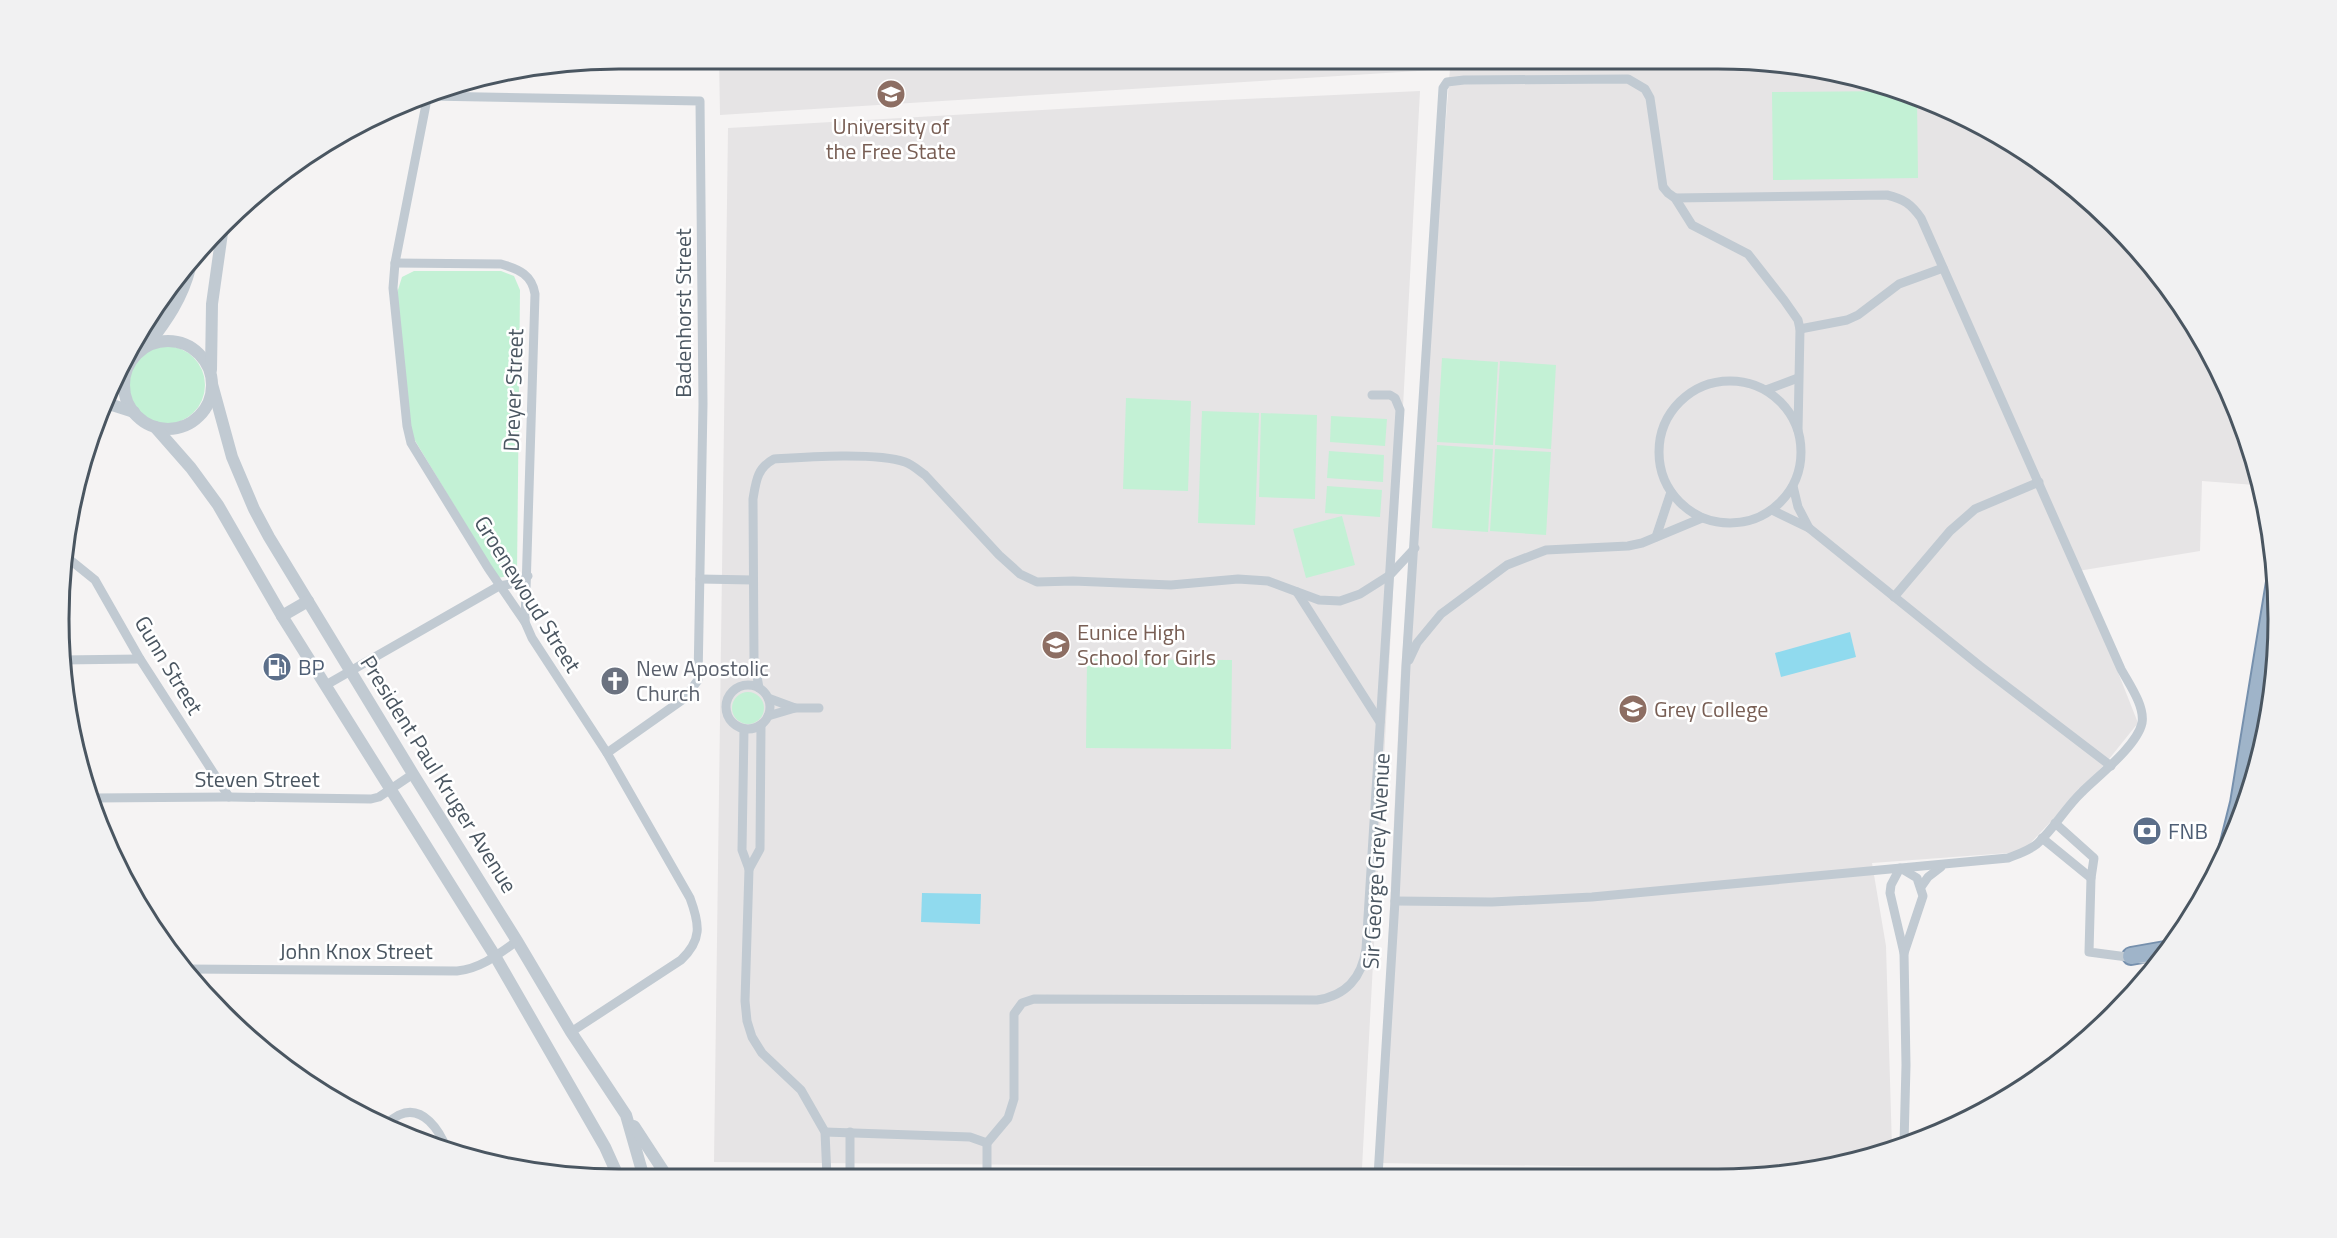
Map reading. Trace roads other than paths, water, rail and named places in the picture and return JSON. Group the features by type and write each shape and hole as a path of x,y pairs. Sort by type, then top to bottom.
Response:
{"highway":[{"path":"2242,787 2268,626"},
{"path":"2131,956 2156,952"}],"street":[{"name":"Sir George Grey Avenue","path":"1378,1169 1395,901 1406,666 1443,88 1448,82 1464,80 1628,79 1644,89 1650,98 1664,187 1675,198"},
{"name":"Badenhorst Street","path":"451,96 700,101 703,404 698,680 685,698 607,753"},
{"name":"Groenewoud Street","path":"426,104 394,276 393,297 409,437 500,586 525,622 532,638 607,753 696,912 697,940 681,960 571,1032"},
{"path":"1395,901 1492,902 1554,899 2008,858 2029,849 2042,838 2081,792 2111,766 2139,731 2141,708 2121,669 1921,218 1911,205 1901,198 1887,195 1675,198"},
{"path":"1675,198 1692,225 1748,254 1798,320 1800,329 1798,430 1801,458 1793,486 1784,499 1772,510 1756,519 1738,524 1720,523 1702,518 1690,512 1671,492 1660,465 1659,450 1665,422 1678,404 1695,390 1723,381 1752,384 1766,390 1785,407 1798,430"},
{"name":"President Paul Kruger Avenue","path":"221,239 212,304 212,379 232,457 254,509 412,774 518,941 571,1032 626,1114 641,1169"},
{"name":"Dreyer Street","path":"395,263 501,264 527,275 534,284 525,622"},
{"name":"Dreyer Street","path":"394,276 416,264"},
{"path":"1800,329 1847,320 1858,315 1899,284 1943,268"},
{"path":"140,350 167,321 178,303 186,281"},
{"path":"139,351 163,341 179,342 194,348 205,360 212,379 210,398 204,410 194,420 182,427 168,429 155,427"},
{"path":"126,377 125,393 134,412 155,427 191,468 218,506 282,616 495,956 605,1147 615,1169"},
{"path":"1766,390 1798,378"},
{"path":"987,1169 987,1143 1008,1118 1014,1100 1014,1014 1022,1003 1034,999 1317,1000 1340,994 1359,976 1366,949 1400,410 1395,398 1390,395 1372,395"},
{"path":"113,405 134,412"},
{"path":"759,688 745,686 735,689 730,695 726,710 729,719 734,724 744,729 761,725 768,716 770,705 768,698 759,688 753,659 753,499 757,475 762,467 774,459 893,459 913,466 925,475 999,555 1020,574 1037,582 1073,581 1171,585 1238,579 1268,581 1319,600 1340,601 1360,594 1390,575 1414,548"},
{"path":"1894,597 1950,531 1975,510 2039,482"},
{"path":"1793,486 1798,507 1809,528"},
{"path":"1656,537 1671,492"},
{"path":"1772,510 1809,528 1980,666 2111,766"},
{"path":"1406,666 1417,643 1434,620 1506,565 1546,550 1628,546 1702,518"},
{"name":"Gunn Street","path":"72,562 95,580 140,659 229,797"},
{"path":"326,685 500,586 517,583 528,576"},
{"path":"700,579 753,580"},
{"path":"1298,592 1380,722"},
{"path":"282,616 308,602"},
{"path":"71,660 140,659"},
{"path":"745,686 753,659"},
{"path":"768,698 795,708"},
{"path":"768,716 795,708 819,708"},
{"path":"749,869 760,849 761,725"},
{"path":"744,729 742,850 749,869 745,1001 747,1021 752,1037 762,1053 801,1090 825,1132 827,1169"},
{"name":"Steven Street","path":"99,798 371,799 390,790 412,774"},
{"path":"2055,823 2094,858 2091,878 2089,952 2131,956 2149,961"},
{"path":"2042,838 2091,878"},
{"path":"1921,887 1934,871 1946,865"},
{"path":"1900,868 1917,878 1921,887 1922,902 1904,953"},
{"path":"1900,868 1890,892 1904,953 1906,1065 1904,1136"},
{"name":"John Knox Street","path":"195,969 458,971 471,969 518,941"},
{"path":"392,1119 400,1114 412,1113 422,1116 434,1125 442,1140"},
{"path":"626,1114 662,1169"},
{"path":"825,1132 970,1137 987,1143"},
{"path":"850,1132 850,1169"}],"water":[{"path":"1850,632 1856,657 1781,677 1775,653"},
{"path":"922,893 981,894 980,924 921,922"}],"place":[{"name":"University of the Free State","path":"891,94"},
{"name":"Eunice High School for Girls","path":"1056,645"},
{"name":"BP","path":"277,667"},
{"name":"New Apostolic Church","path":"615,681"},
{"name":"Grey College","path":"1633,709"},
{"name":"FNB","path":"2147,831"}]}
